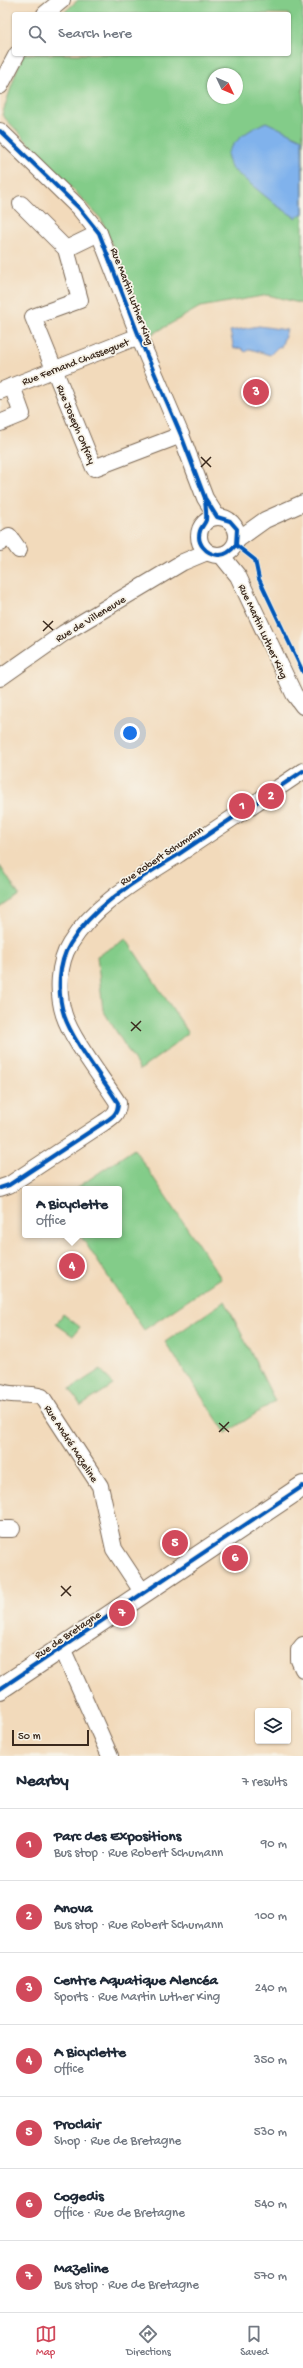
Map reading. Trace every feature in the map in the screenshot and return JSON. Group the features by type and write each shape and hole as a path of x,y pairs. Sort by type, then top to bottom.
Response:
{"main road":[{"name":"Rue de Bretagne","path":"0,1689 303,1486"}],"street":[{"path":"47,12 62,0"},
{"path":"0,86 16,56"},
{"name":"Rue Martin Luther King","path":"0,131 79,208 99,233 139,336 181,435 213,523"},
{"path":"21,204 66,249 99,233"},
{"name":"Rue Joseph Onfray","path":"66,249 80,300 33,317 94,468 181,435"},
{"name":"Rue Fernand Chasseguet","path":"0,422 22,414 6,388 139,336"},
{"path":"213,523 265,520 303,503"},
{"name":"Rue de Villeneuve","path":"0,678 64,633 184,562 225,549 265,520"},
{"path":"213,523 237,529 225,549 202,547 213,523"},
{"path":"184,562 213,523"},
{"path":"0,543 9,536 19,550"},
{"name":"Rue Martin Luther King","path":"225,549 298,700 303,719"},
{"name":"Rue Robert Schumann","path":"0,1188 9,1184 103,1123 116,1114 118,1110 118,1103 64,1015 60,989 61,968 69,945 83,925 94,912 132,885 303,771"},
{"name":"Rue André Mazeline","path":"0,1390 11,1396 35,1395 42,1397 100,1486 114,1549 143,1594"},
{"path":"303,1645 299,1650 299,1660 303,1669"},
{"path":"62,1648 110,1756"}],"green space":[{"path":"78,0 303,0 303,304 268,295 200,307 151,335 101,219 2,115 21,56 291,56 291,12 64,12"},
{"path":"0,866 19,895 0,908"},
{"path":"126,939 188,1032 174,1045 140,1070 103,1010 97,956"},
{"path":"134,1149 221,1278 144,1330 82,1238 122,1238 122,1186 79,1186"},
{"path":"225,1301 275,1401 226,1433 165,1342"},
{"path":"63,1314 80,1327 73,1336 56,1324"},
{"path":"101,1369 113,1385 81,1406 70,1389"}],"water":[{"path":"266,122 302,139 303,213 296,218 276,205 231,168 227,154 231,148 244,135"},
{"path":"259,326 287,330 281,347 278,347 270,355 250,349 245,352 241,348 234,349 230,331"}],"cycle path":[{"path":"0,131 79,208 99,233 142,344 181,435 205,498 217,517 230,521 237,529 236,545 223,555 210,553 203,547 199,540 200,531 206,520 205,498"},
{"path":"236,545 255,560 259,579 303,672"},
{"path":"0,1188 9,1185 106,1121 114,1115 118,1107 118,1103 88,1059 68,1025 60,997 60,978 63,960 70,944 80,929 92,916 119,893 303,771"},
{"path":"0,1689 303,1486"}],"place":[{"name":"Centre Aquatique Alencéa","path":"256,392"},
{"name":"Anova","path":"271,796"},
{"name":"Parc des Expositions","path":"242,806"},
{"name":"A Bicyclette","path":"72,1266"},
{"name":"Proclair","path":"175,1543"},
{"name":"Cogedis","path":"235,1558"},
{"name":"Mazeline","path":"122,1613"}]}
